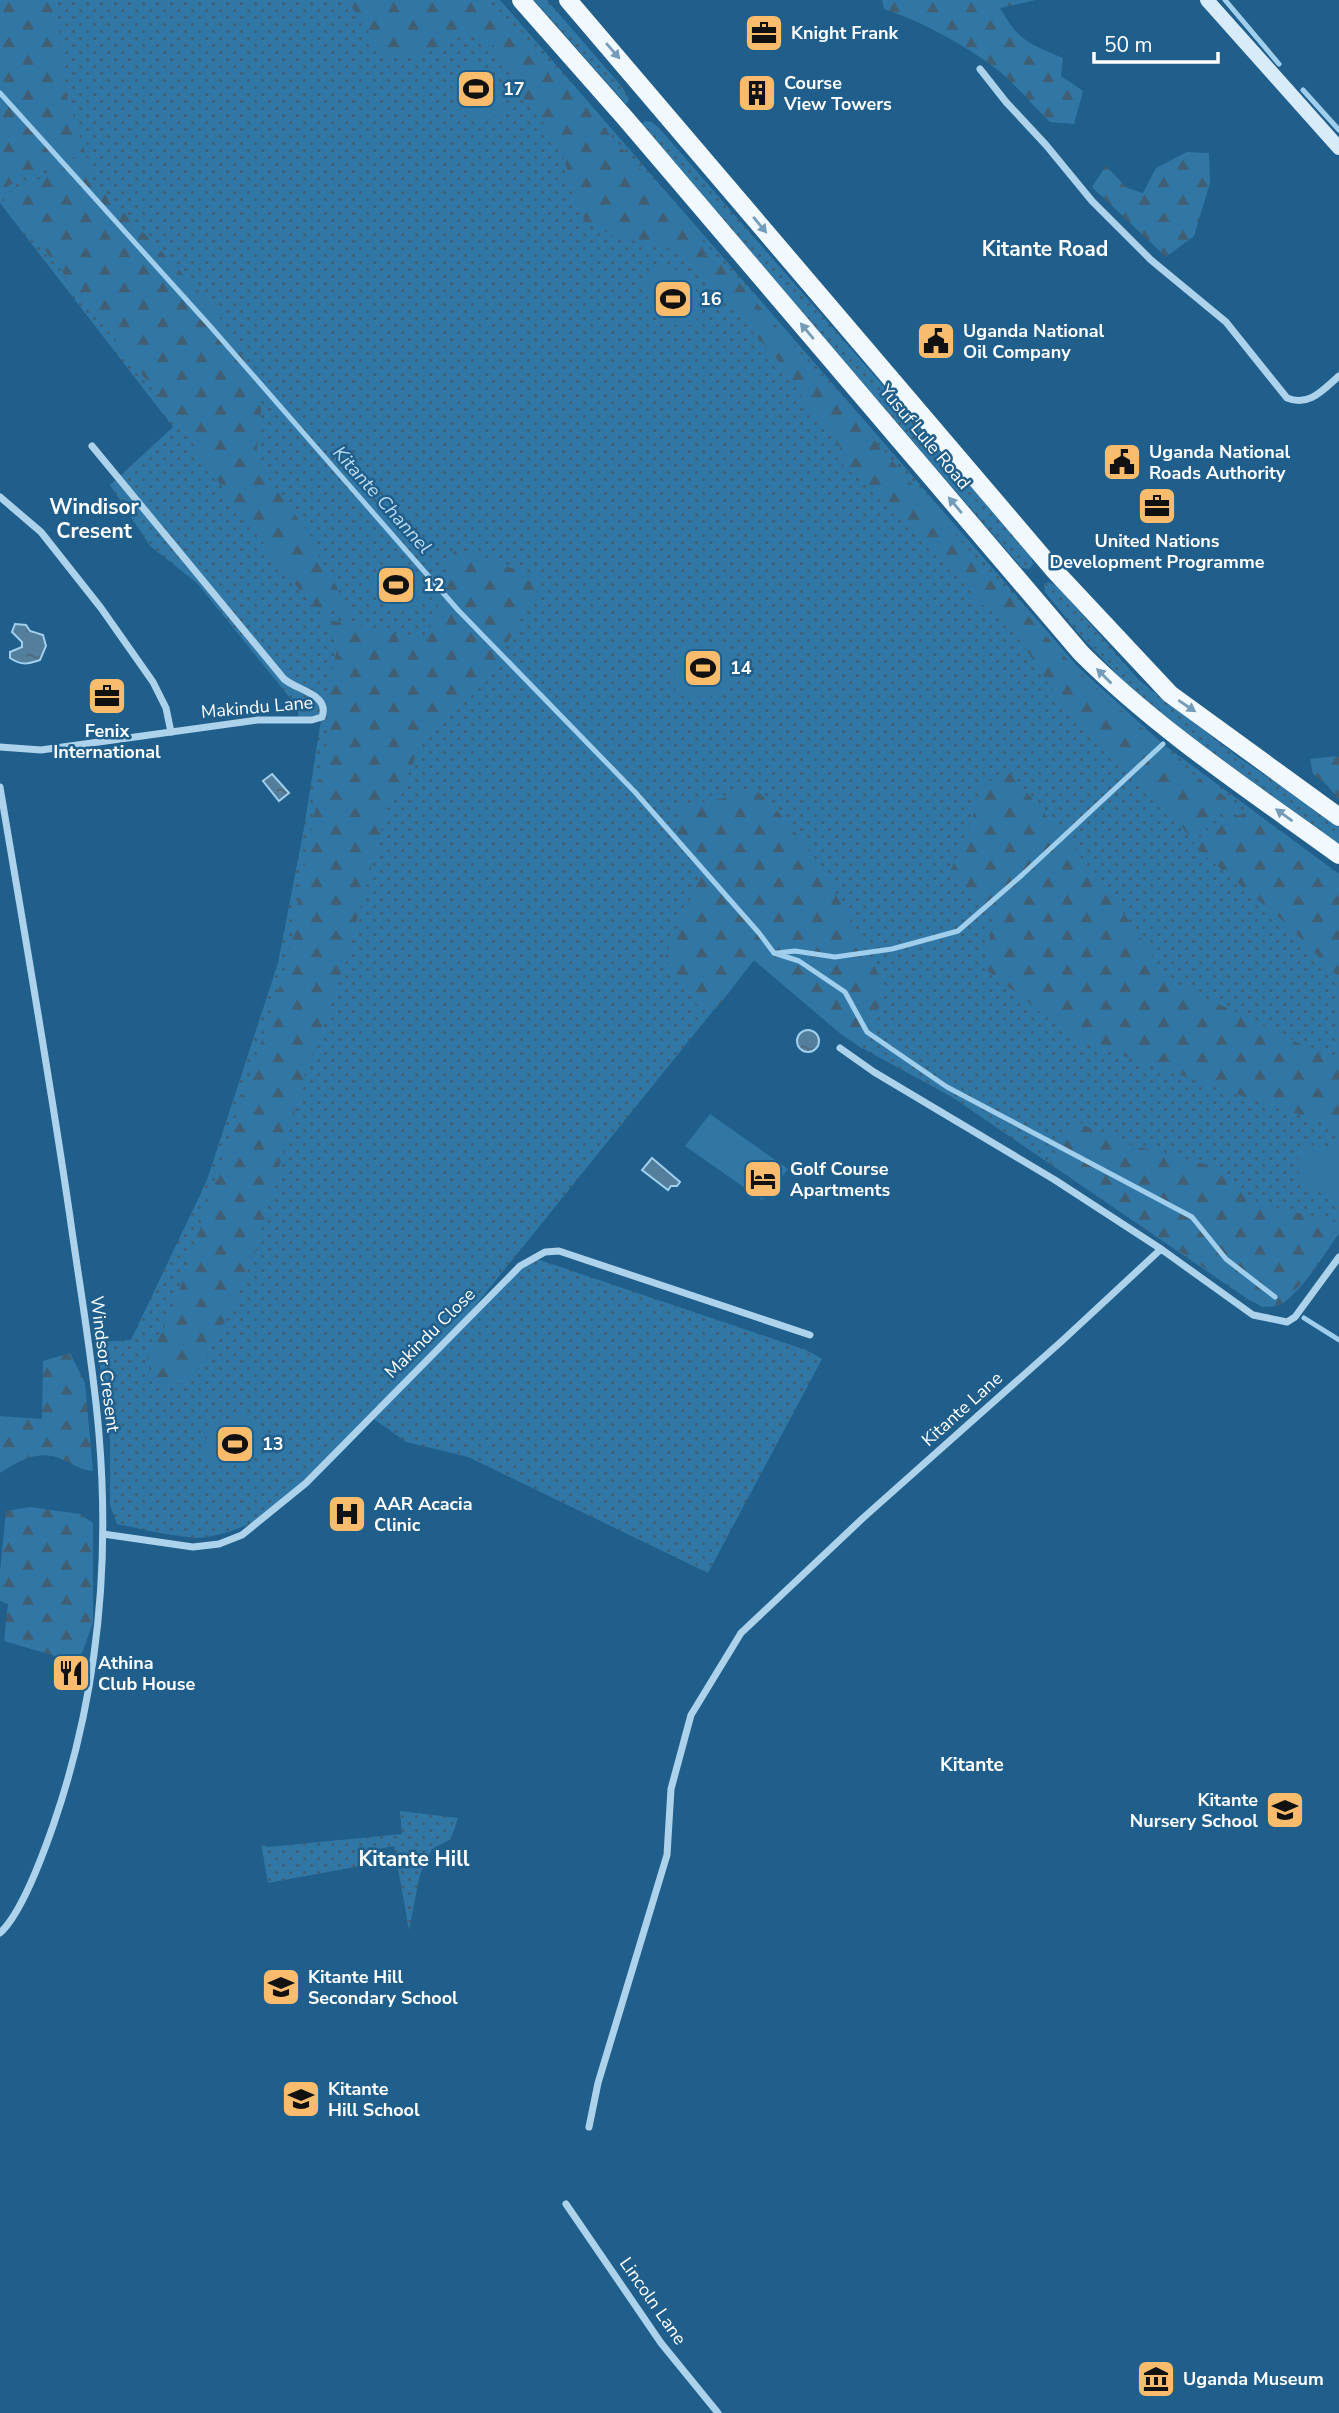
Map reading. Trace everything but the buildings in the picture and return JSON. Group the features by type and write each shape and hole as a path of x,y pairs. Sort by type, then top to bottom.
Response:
{"main road":[{"name":"Yusuf Lule Road","path":"521,0 626,119 1081,653 1112,684 1184,742 1339,855"},
{"name":"Yusuf Lule Road","path":"568,0 1053,569 1170,694 1339,817"},
{"path":"1207,0 1339,148"},
{"path":"1028,591 1053,569"}],"street":[{"path":"980,69 1092,201 1151,260 1226,322 1287,398 1304,401 1317,395 1339,376"},
{"name":"Makindu Lane","path":"0,747 41,750 258,720 312,720 322,717 325,709 320,699 284,679 92,446"},
{"path":"0,497 41,533 108,618 153,682 166,708 171,732"},
{"name":"Windsor Cresent","path":"0,787 51,1093 88,1342 99,1434 103,1534 99,1619 88,1693 71,1773 41,1861 9,1924 0,1933"},
{"path":"840,1048 874,1072 1055,1180 1161,1249 1253,1315 1287,1322 1295,1317 1339,1257"},
{"name":"Kitante Lane","path":"589,2127 598,2083 667,1855 671,1789 691,1715 741,1633 863,1518 1161,1249"},
{"name":"Makindu Close","path":"103,1534 193,1547 219,1544 242,1535 306,1483 520,1266 545,1252 559,1251 810,1335"},
{"name":"Lincoln Lane","path":"566,2204 661,2343 718,2413"}],"green space":[{"path":"0,0 500,0 1079,668 1163,744 1339,874 1339,1233 1312,1272 1288,1299 1273,1307 1249,1300 952,1097 841,1034 754,960 459,1326 521,1266 537,1259 806,1350 822,1359 708,1573 468,1457 406,1442 374,1419 300,1492 257,1520 233,1530 199,1538 163,1534 117,1524 110,1505 110,1442 97,1342 131,1340 207,1180 278,963 321,720 298,722 298,708 197,583 150,546 110,485 173,427 0,203"},
{"path":"0,0 56,0 64,87 85,153 22,178 0,191"},
{"path":"346,0 487,0 500,22 520,31 958,538 1067,659 1175,762 1241,808 1211,816 1189,836 1140,776 1120,764 1054,691 1007,621 976,600 949,558 934,544 919,537 907,518 844,467 839,445 832,435 813,414 774,355 707,275 691,260 672,249 617,237 586,223 556,142 529,107 508,64 493,45 485,39 468,36 450,39 429,52 389,59"},
{"path":"534,0 547,0 623,88 629,100 626,104"},
{"path":"882,0 1036,0 1000,8 1019,35 1063,58 1061,76 1083,91 1074,124 1050,122 995,68 942,34 884,9"},
{"name":"17","path":"466,64 483,68 498,82 503,107 498,114 483,122 468,117 455,108 452,95 454,79"},
{"path":"644,121 652,122 660,129 1031,556 1033,564 1029,569 1022,568 641,126"},
{"path":"1187,152 1209,153 1210,183 1194,236 1166,257 1092,187 1106,166 1127,188 1143,193 1156,168"},
{"path":"88,158 93,184 106,193 197,289 223,322 240,350 262,404 256,457 267,477 314,540 320,560 329,570 349,614 312,606 237,509 179,423 1,196"},
{"name":"16","path":"667,266 689,280 699,296 700,312 695,321 687,327 661,318 650,305 647,296 645,277 656,267"},
{"path":"455,550 543,578 489,677 427,730 404,784 387,809 347,957 306,1070 255,1253 231,1310 194,1380 159,1387 147,1358 170,1318 287,964 329,732 331,717 323,707 338,645 308,609 330,620 426,640"},
{"name":"12","path":"397,558 410,567 418,583 416,605 404,612 383,602 373,587 377,571"},
{"path":"1048,582 1057,586 1139,680 1238,757 1339,826 1339,844 1179,728 1131,689 1078,633 1045,592 1044,584"},
{"name":"14","path":"712,642 724,651 731,662 729,682 721,692 692,702 676,692 676,664 687,646"},
{"path":"1337,756 1339,800 1327,785 1313,774 1310,759"},
{"path":"1011,773 1110,893 1169,981 1320,1054 1339,1069 1339,1126 1274,1107 1077,1040 984,968 993,919 948,875 966,839 983,784"},
{"path":"753,787 794,830 811,854 884,984 875,1027 862,1048 841,1034 754,960 716,1009 697,1005 665,958 705,864 676,834 682,806 724,798"},
{"path":"1252,811 1339,874 1339,978 1287,924 1192,845 1215,823"},
{"path":"710,1114 788,1169 762,1200 685,1146"},
{"path":"1075,1121 1127,1144 1212,1166 1258,1203 1339,1223 1339,1233 1308,1277 1281,1304 1262,1307 1049,1163"},
{"path":"1311,1145 1326,1146 1339,1153 1339,1192 1333,1196 1324,1194 1307,1183 1297,1168 1297,1160"},
{"path":"70,1353 85,1383 93,1471 45,1455 24,1459 0,1473 0,1416 42,1419 43,1361"},
{"name":"13","path":"245,1414 259,1423 268,1437 260,1451 248,1461 235,1465 211,1462 205,1454 204,1444 211,1432 227,1420"},
{"path":"30,1507 80,1514 93,1523 93,1622 80,1659 55,1656 4,1641 8,1604 0,1601 0,1572 6,1511"},
{"path":"400,1811 458,1818 451,1839 432,1849 420,1874 409,1930 394,1846 369,1851 371,1864 268,1883 261,1844 268,1847 402,1834"}],"water":[{"path":"15,624 26,625 30,631 43,635 46,646 40,660 25,664 10,658 10,652 22,647 22,642 12,632"},
{"path":"272,774 289,793 279,801 263,781"},
{"path":"808,1030 816,1033 819,1041 816,1049 808,1052 800,1049 797,1041 800,1033"},
{"path":"652,1158 680,1182 677,1186 671,1186 668,1190 642,1170"}],"waterway":[{"path":"1225,0 1279,64"},
{"path":"1303,90 1339,130"},
{"name":"Kitante Channel","path":"0,93 210,326 458,610 635,792 774,953"},
{"path":"777,953 795,951 835,957 892,949 958,931 1163,744"},
{"path":"774,953 799,961 845,992 867,1032 947,1087 1192,1217 1226,1259 1275,1297"},
{"name":"Kitante Channel","path":"1304,1318 1339,1340"}],"place":[{"name":"Knight Frank","path":"764,33"},
{"name":"17","path":"476,89"},
{"name":"Course View Towers","path":"757,93"},
{"name":"16","path":"673,299"},
{"name":"Uganda National Oil Company","path":"936,341"},
{"name":"Uganda National Roads Authority","path":"1122,462"},
{"name":"United Nations Development Programme","path":"1157,506"},
{"name":"12","path":"396,585"},
{"name":"14","path":"703,668"},
{"name":"Fenix International","path":"107,696"},
{"name":"Golf Course Apartments","path":"763,1179"},
{"name":"13","path":"235,1444"},
{"name":"AAR Acacia Clinic","path":"347,1514"},
{"name":"Athina Club House","path":"71,1673"},
{"name":"Kitante Nursery School","path":"1285,1810"},
{"name":"Kitante Hill Secondary School","path":"281,1987"},
{"name":"Kitante Hill School","path":"301,2099"},
{"name":"Uganda Museum","path":"1156,2379"}],"district":[{"name":"Kitante Road","path":"1045,249"},
{"name":"Windisor Cresent","path":"94,519"},
{"name":"Kitante","path":"972,1765"},
{"name":"Kitante Hill","path":"414,1859"}]}
